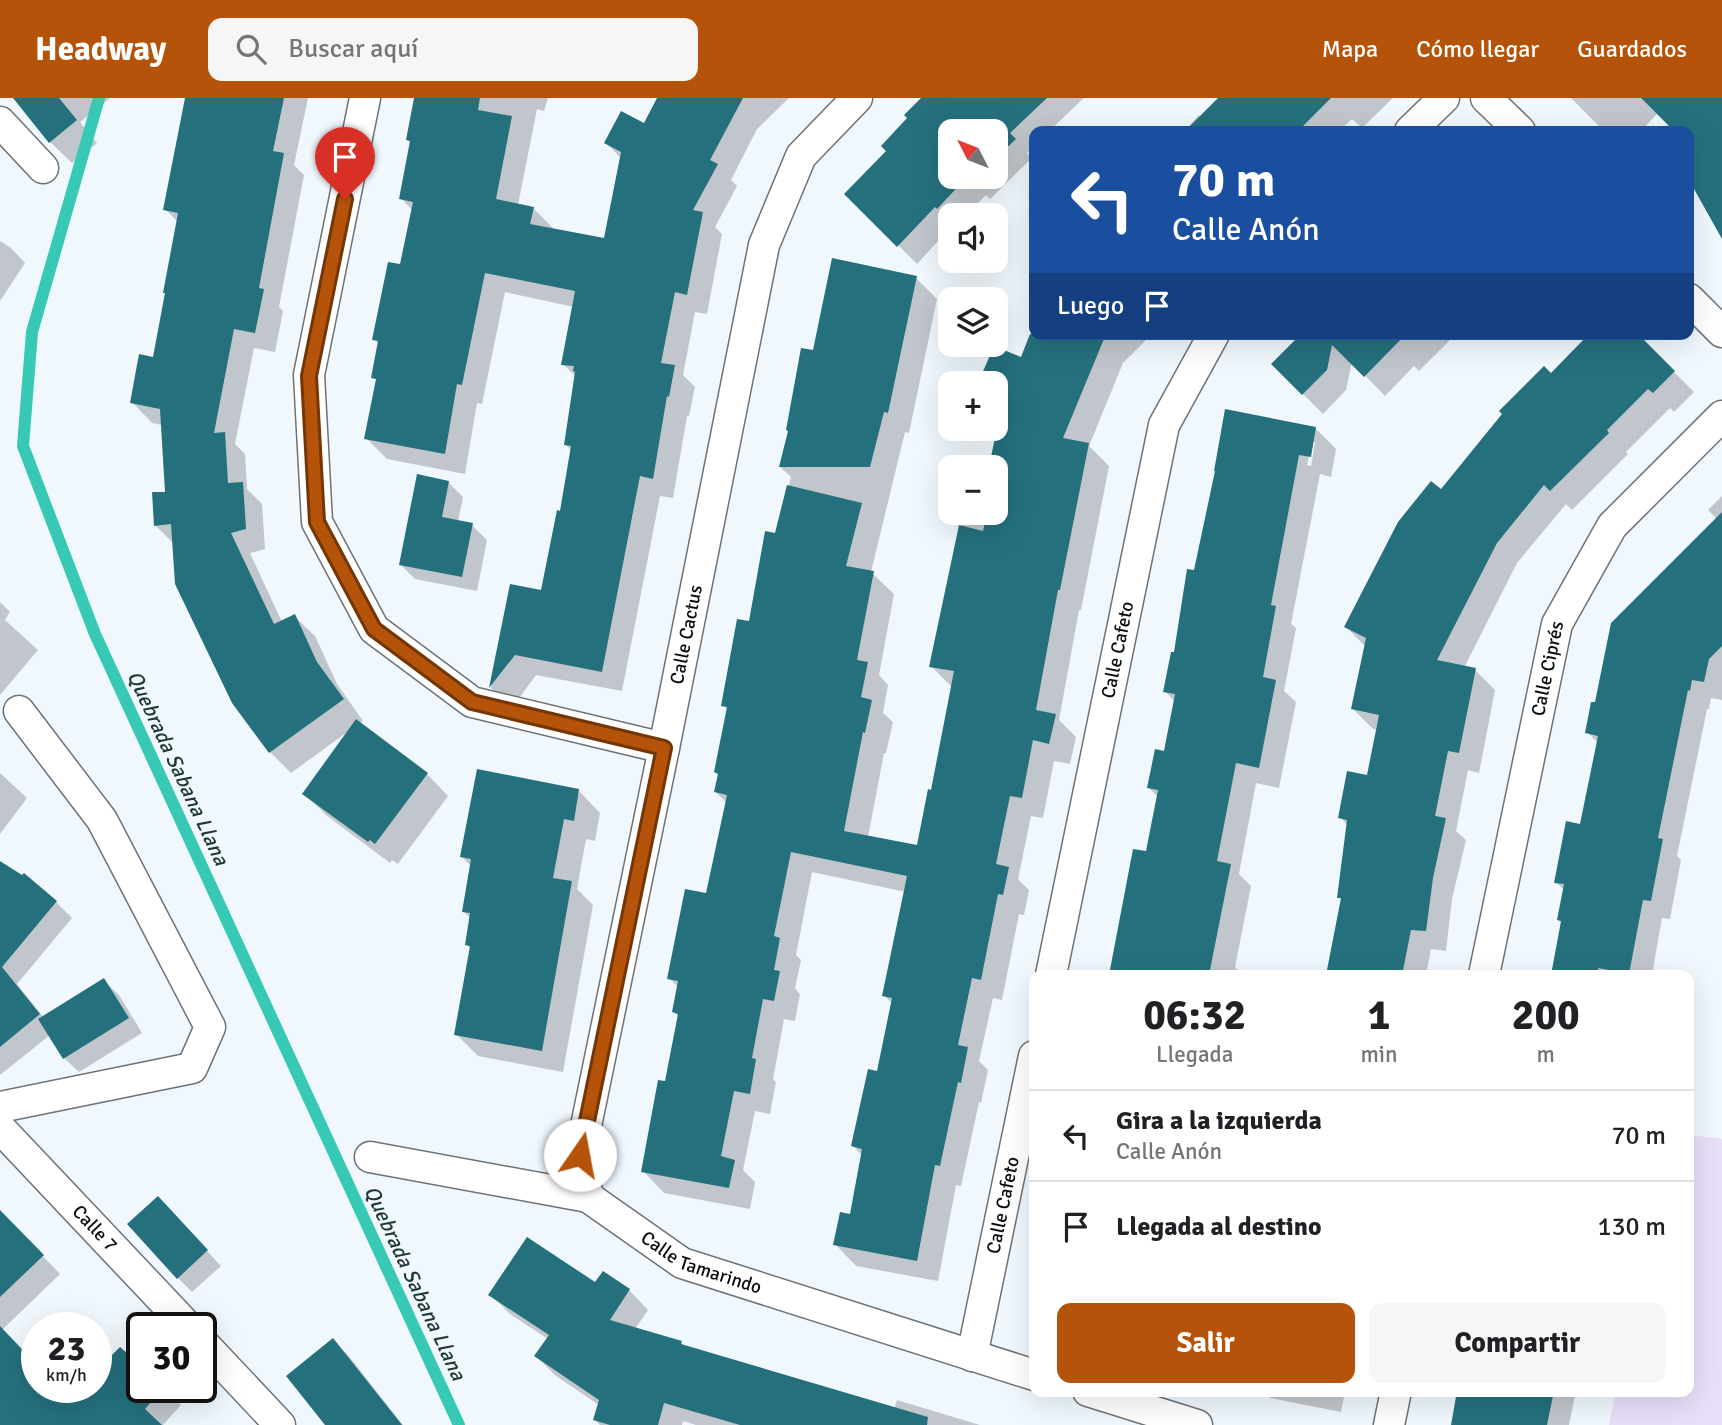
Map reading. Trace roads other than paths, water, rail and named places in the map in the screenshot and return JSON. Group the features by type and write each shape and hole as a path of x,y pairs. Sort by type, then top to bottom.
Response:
{"street":[{"path":"365,98 309,376 317,522 374,629 472,702 664,748"},
{"name":"Calle Cactus","path":"589,1196 580,1155 764,245 801,156 857,98"},
{"path":"1415,126 1444,98"},
{"path":"1486,98 1515,126"},
{"path":"0,122 43,168"},
{"path":"1694,304 1722,332"},
{"name":"Calle Cafeto","path":"1052,970 1164,425 1211,340"},
{"name":"Calle Ciprés","path":"1485,970 1557,624 1612,526 1722,416"},
{"path":"0,1107 192,1068 210,1027 103,820 19,711"},
{"name":"Calle Cafeto","path":"972,1356 1029,1080"},
{"name":"Calle 7","path":"0,1128 174,1312"},
{"name":"Calle Tamarindo","path":"370,1157 589,1196 682,1263 1029,1373"},
{"path":"217,1359 274,1423"},
{"path":"1107,1397 1197,1425"},
{"path":"1389,1425 1395,1397"}],"waterway":[{"name":"Quebrada Sabana Llana","path":"99,98 32,332 23,446 95,634 459,1425"}]}
